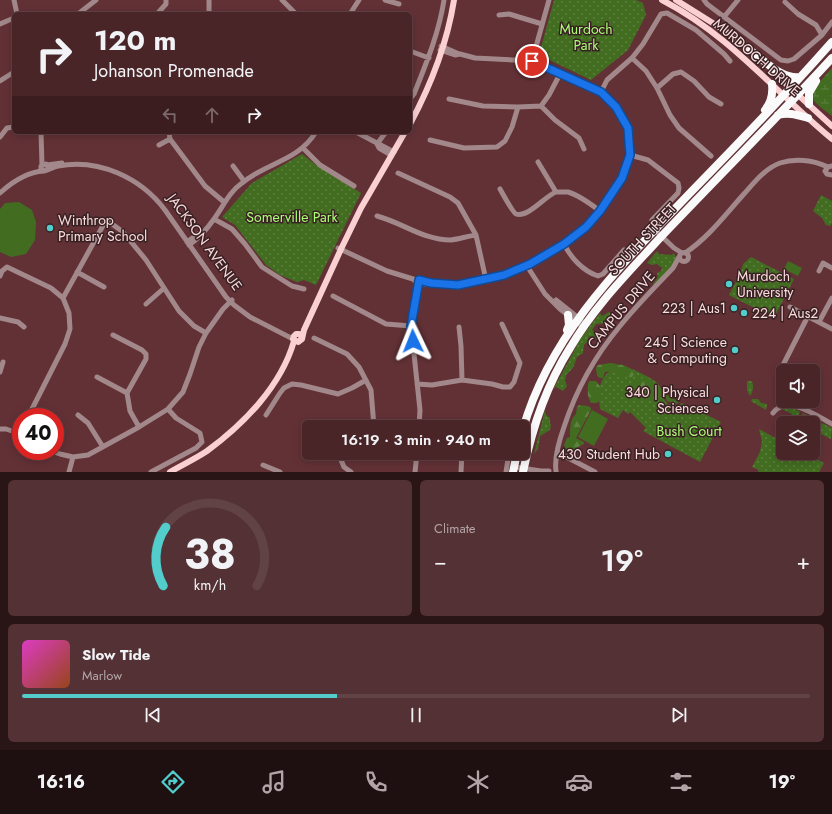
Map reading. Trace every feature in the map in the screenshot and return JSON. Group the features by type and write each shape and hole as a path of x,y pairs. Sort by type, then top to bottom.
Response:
{"highway":[{"name":"SOUTH STREET","path":"527,420 549,366 564,338 603,287 654,231 747,135 832,42"},
{"path":"751,51 784,74 796,78 800,77"},
{"path":"808,104 812,87 832,59"},
{"name":"SOUTH STREET","path":"517,471 546,395 564,356 584,325 609,294 662,237 832,59"},
{"path":"747,135 754,122 769,104 773,90 772,84"},
{"path":"778,115 792,113 808,118"},
{"path":"564,338 569,325 568,315"},
{"path":"517,460 517,471"}],"main road":[{"path":"412,120 429,86 442,49 453,0"},
{"name":"MURDOCH DRIVE","path":"662,0 685,13 718,36 784,94 832,139"},
{"name":"MURDOCH DRIVE","path":"676,0 727,32 751,51 832,126"},
{"path":"412,115 427,85 442,49"},
{"path":"170,472 206,451 234,430 250,413 279,376 297,338 304,330 340,247 369,188 403,134"},
{"path":"175,472 209,452 230,436 248,418 273,389 288,365 297,338"}],"street":[{"path":"14,0 17,12"},
{"path":"81,12 96,0"},
{"path":"160,12 166,4 166,0"},
{"path":"208,12 209,0"},
{"path":"282,0 294,12"},
{"path":"351,12 359,0"},
{"path":"385,0 399,4"},
{"path":"412,96 429,58 444,0"},
{"path":"532,61 549,0"},
{"path":"704,0 781,60 788,61 794,59 822,35 832,22"},
{"path":"724,17 738,0"},
{"path":"785,2 798,14 816,25 822,35"},
{"path":"601,92 607,80 632,58 643,44 661,14 667,13 696,30 724,54 730,62"},
{"path":"499,14 509,14 542,24"},
{"path":"0,24 12,19"},
{"path":"340,247 351,251 353,254 387,271 428,284 458,285 486,280 504,275 528,265 564,244 586,227 600,211 622,178 630,155 628,128 616,107 601,92 532,61 475,58 442,49"},
{"path":"412,52 429,58"},
{"path":"632,58 646,71 657,88 670,115 679,128 711,156"},
{"path":"657,88 673,74 680,72 694,81 709,97 721,104"},
{"path":"0,82 12,73"},
{"path":"449,99 483,106 518,108 541,106 549,96 560,74"},
{"path":"541,106 555,120 579,138 584,149"},
{"path":"430,140 464,148 497,147 505,141 512,127 518,108"},
{"path":"0,136 7,128 12,127"},
{"path":"41,134 42,154 45,167"},
{"path":"169,134 170,139 205,186 224,202"},
{"path":"189,243 198,234 202,233 224,202 244,180 265,168 288,158 304,148 314,134"},
{"path":"360,134 377,144 379,148 392,153"},
{"path":"377,144 384,134"},
{"path":"159,145 170,139"},
{"path":"304,148 320,165 354,186"},
{"path":"630,155 648,160 678,183 680,188 678,193 652,220"},
{"name":"CAMPUS DRIVE","path":"556,458 549,471 552,470 556,472 556,458 563,428 587,375 598,356 620,325 673,268 683,255 714,228 760,176 781,163 803,160 828,168 828,175 832,175"},
{"path":"538,162 556,192"},
{"name":"JACKSON AVENUE","path":"0,191 23,177 45,167 66,165 92,166 106,169 128,178 143,187 157,200 189,243 216,285 232,302 250,317 297,338"},
{"path":"234,166 244,180"},
{"path":"398,173 450,197 458,203 476,235 486,280"},
{"path":"500,189 512,211 516,214 523,214 556,192 569,192 600,211"},
{"path":"377,216 385,218 422,235 436,239 452,240 476,235"},
{"path":"214,218 232,229 262,266 292,286 304,289"},
{"path":"63,298 104,222 108,221 123,232 146,260 178,311 194,326 206,333"},
{"path":"654,231 683,255"},
{"path":"564,244 574,260 593,275 598,276 603,274 624,250"},
{"name":"CAMPUS DRIVE","path":"673,268 687,261 683,255"},
{"path":"818,271 823,263 832,268"},
{"path":"528,265 547,292 577,320"},
{"path":"528,265 545,294 568,315 584,325"},
{"path":"0,276 2,271 8,267 51,288 63,298 69,313 70,330 65,344 33,408"},
{"path":"77,272 104,287"},
{"path":"419,420 420,410 411,326 420,282"},
{"path":"146,304 164,289"},
{"path":"333,296 386,324 411,326"},
{"path":"819,322 832,298"},
{"path":"64,455 73,456 88,455 168,409 182,392 199,347 206,333 232,302"},
{"path":"790,307 832,329"},
{"path":"784,364 808,316"},
{"path":"0,318 18,322 24,327"},
{"path":"417,384 432,385 462,380 510,387 514,382 520,363 502,324"},
{"path":"459,327 462,380"},
{"path":"113,336 142,350 146,354 146,359 127,393 130,411 139,427"},
{"path":"314,338 347,354 359,367 371,390 373,420"},
{"path":"0,372 3,362"},
{"path":"97,376 127,393"},
{"path":"266,415 284,388 292,384 338,394 366,380"},
{"path":"773,413 780,407 792,405 832,424"},
{"path":"152,472 196,448 202,442 200,433 176,418 168,409"},
{"path":"78,415 88,423 103,447"},
{"path":"0,429 12,431"},
{"path":"557,452 595,472"},
{"path":"69,472 73,456"},
{"path":"341,460 344,467 351,472"},
{"path":"415,472 416,460"},
{"path":"461,472 462,460"},
{"path":"506,472 508,460"},
{"path":"263,465 280,472"},
{"path":"517,471 549,471"}],"green space":[{"name":"Murdoch Park","path":"554,0 636,0 643,3 646,15 628,50 591,80 539,55"},
{"path":"832,68 832,116 815,102 813,94 818,84"},
{"name":"Somerville Park","path":"302,154 361,193 316,285 304,280 297,282 280,275 266,265 235,225 222,217 252,183"},
{"path":"821,195 832,201 832,223 830,226 826,225 822,218 813,211"},
{"path":"19,202 32,210 36,222 35,240 26,254 11,257 0,252 0,209 5,203"},
{"path":"657,251 659,254 672,255 674,253 676,257 673,265 654,285 653,284 658,277 657,273 661,271 662,268 657,264 652,265 647,263"},
{"path":"751,257 794,279 774,318 729,295 741,272 743,264"},
{"path":"788,261 802,268 798,276 784,269"},
{"path":"609,312 611,314 606,323 596,324 592,330 596,332 596,340 589,336 584,345 583,353 577,357 573,368 566,375 565,381 567,386 563,391 556,387 554,388 581,338 600,313 602,316"},
{"path":"610,363 623,366 634,374 632,377 625,377 608,371 605,372 603,378 597,376 596,368 598,365"},
{"name":"Bush Court","path":"621,364 647,376 656,382 660,386 664,400 668,404 677,406 682,403 721,422 700,462 643,431 646,428 630,412 628,414 623,410 618,418 600,409 599,393 603,378 606,374"},
{"path":"643,378 656,384 660,389 662,396 657,396 652,388 645,386 638,390 633,389 631,385 635,380"},
{"path":"589,381 596,381 602,389 601,399 597,403 591,403 589,398"},
{"path":"747,381 752,381 753,383 753,389 750,396 747,390"},
{"path":"665,394 679,402 676,404 667,401 664,396"},
{"path":"752,399 758,399 761,403 767,404 766,410 751,401"},
{"path":"579,405 588,406 591,410 576,438 584,442 584,444 578,447 577,450 573,451 566,449 564,445 567,438 570,437 571,421 576,414 577,407"},
{"path":"793,408 800,412 797,416 791,416 792,414 782,409"},
{"path":"545,410 546,415 550,418 550,430 540,436 538,449 534,454"},
{"path":"592,410 608,419 594,446 578,437"},
{"path":"803,413 808,416 801,416"},
{"path":"822,423 832,428 831,439 820,434 820,427"},
{"path":"759,429 776,438 776,460 818,460 824,463 819,472 758,472 759,470 752,467 760,452 762,441"}],"place":[{"name":"Winthrop Primary School","path":"50,228"},
{"name":"Murdoch University","path":"729,284"},
{"name":"223 | Aus1","path":"734,308"},
{"name":"224 | Aus2","path":"744,313"},
{"name":"245 | Science & Computing","path":"735,350"},
{"name":"340 | Physical Sciences","path":"717,400"},
{"name":"430 Student Hub","path":"668,454"}],"route":[{"path":"413,341 411,326 419,280 431,283 458,285 504,275 530,264 564,244 586,227 600,211 622,178 630,155 628,128 616,107 601,92 532,61"}]}
